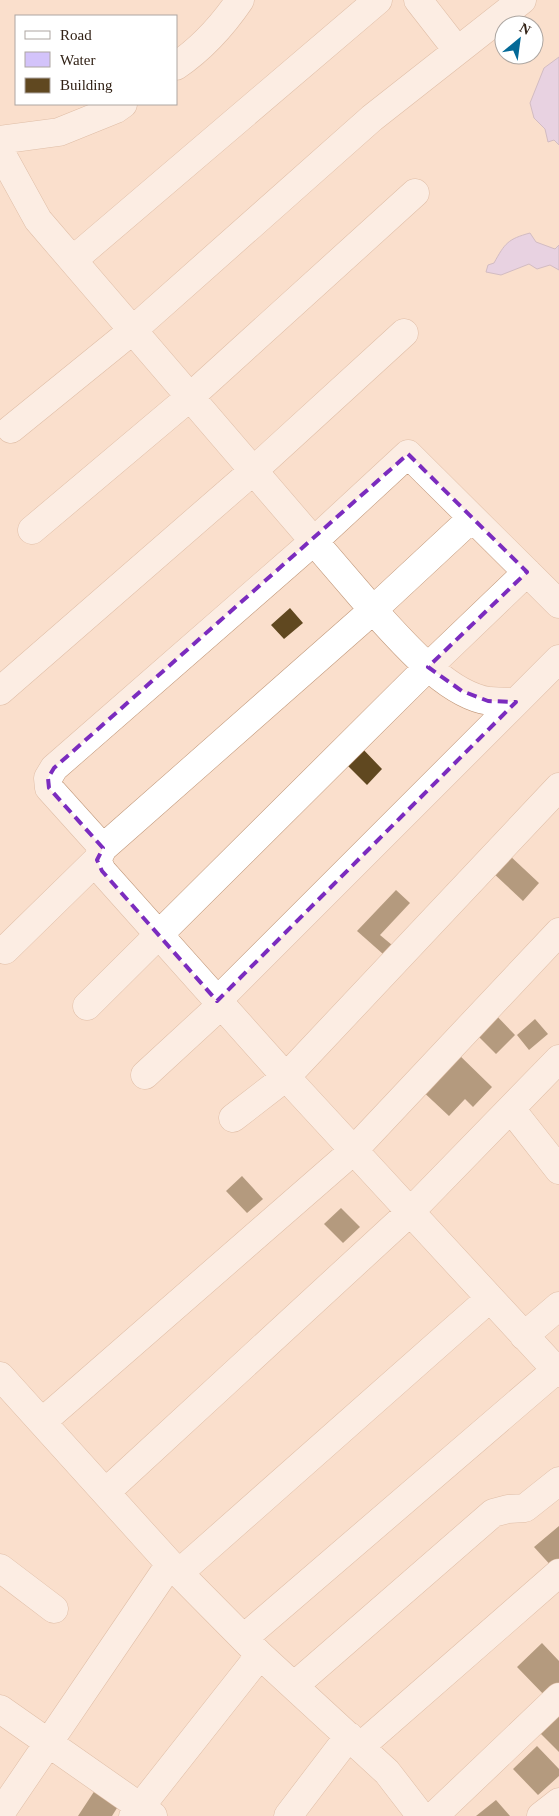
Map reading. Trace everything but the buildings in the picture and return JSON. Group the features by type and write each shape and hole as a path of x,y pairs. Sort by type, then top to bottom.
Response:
{"street":[{"path":"178,65 188,58 227,18 240,0"},
{"path":"72,260 378,0"},
{"path":"418,0 457,50"},
{"path":"11,429 133,330 372,118 522,0"},
{"path":"0,140 59,132 122,105"},
{"path":"0,151 38,220 373,610 428,667 462,691 488,701 516,702"},
{"path":"32,530 190,397 414,193"},
{"path":"0,691 253,470 404,333"},
{"path":"0,1709 142,1813 252,1647 558,1372 409,1213 102,871 100,854 49,788 48,778 54,768 314,541 408,454 559,604"},
{"path":"5,950 100,854 373,610 472,518"},
{"path":"87,1006 428,667 527,572"},
{"path":"145,1075 219,1003 559,659"},
{"path":"233,1118 286,1077 559,787"},
{"path":"42,1422 353,1151 559,932"},
{"path":"106,1492 409,1213 559,1059"},
{"path":"511,1109 559,1170"},
{"path":"0,1814 48,1743 175,1569 489,1299"},
{"path":"524,1336 559,1306"},
{"path":"0,1376 175,1569 252,1647 387,1772 421,1816"},
{"path":"294,1686 494,1513 508,1509 525,1508 559,1481"},
{"path":"0,1568 54,1609"},
{"path":"288,1816 355,1741 559,1573"},
{"path":"434,1816 559,1697"},
{"path":"541,1816 559,1803"}],"highlighted area":[{"path":"408,454 527,572 428,667 462,691 488,701 516,702 217,1001 102,871 97,860 103,848 49,788 48,778 54,768"}],"water":[{"path":"559,57 559,145 554,140 548,142 545,129 534,118 530,103 544,68"},
{"path":"530,233 536,242 555,249 559,245 559,270 550,265 537,269 529,264 501,275 486,272 488,265 494,263 508,243 517,237"}]}
